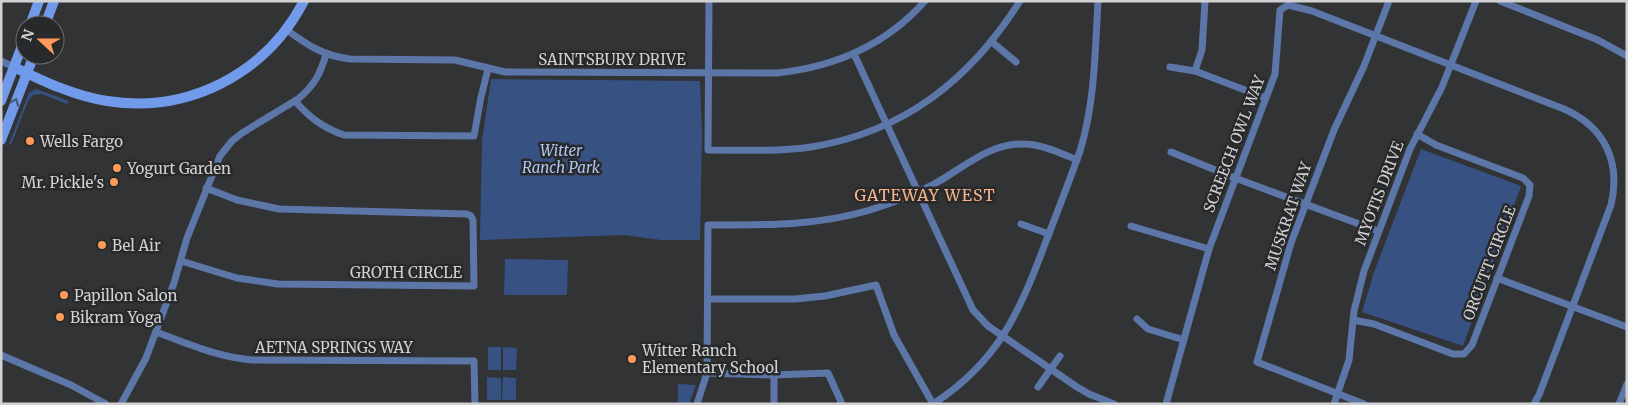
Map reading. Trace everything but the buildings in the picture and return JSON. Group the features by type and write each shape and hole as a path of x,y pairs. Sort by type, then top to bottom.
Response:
{"street":[{"path":"34,15 39,1"},
{"path":"49,15 54,1"},
{"path":"1,61 80,95 105,101 149,103 180,99 213,88 240,74 265,54 287,30 304,1"},
{"path":"709,1 708,150 770,150 810,147 850,138 886,124 909,113 942,90 976,60 992,42 1020,1"},
{"name":"SAINTSBURY DRIVE","path":"287,30 307,45 326,54 350,59 455,60 505,72 777,73 799,71 820,66 854,54 890,33 925,1"},
{"path":"708,299 795,299 826,296 876,285 894,335 933,404 966,379 992,352 1026,294 1077,160 1086,131 1092,98 1098,1"},
{"path":"1195,71 1202,50 1205,1"},
{"name":"MUSKRAT WAY","path":"1338,394 1256,362 1291,242 1334,130 1364,66 1389,1"},
{"name":"MYOTIS DRIVE","path":"1334,404 1349,360 1353,320 1364,271 1378,231 1417,134 1452,64 1476,1"},
{"path":"1500,1 1598,40 1627,56"},
{"name":"SCREECH OWL WAY","path":"1166,404 1209,249 1275,74 1280,10 1288,5 1312,11 1376,35 1574,113 1593,128 1608,150 1612,163 1614,191 1611,205 1534,404"},
{"path":"992,42 1016,62"},
{"path":"122,404 146,358 174,283 187,238 220,156 232,141 242,133 307,92 318,78 326,54"},
{"path":"854,54 973,310 988,326 1051,370 1089,394 1114,404"},
{"path":"1,140 30,65"},
{"path":"1,101 14,67"},
{"path":"1170,67 1195,71 1266,98"},
{"path":"295,101 317,123 344,134 474,136 480,96 488,69"},
{"name":"ORCUTT CIRCLE","path":"1353,320 1374,324 1453,354 1464,354 1472,345 1529,196 1530,185 1523,178 1436,145 1417,134"},
{"path":"697,404 707,373 708,225 770,225 820,221 870,210 918,192 955,173 982,155 1004,146 1031,144 1077,160"},
{"path":"1171,152 1378,231"},
{"name":"GROTH CIRCLE","path":"181,261 237,278 278,284 474,286 473,224 472,218 467,214 279,209 237,200 206,188"},
{"path":"1021,224 1049,234"},
{"path":"1131,226 1209,249"},
{"path":"1497,278 1627,327"},
{"path":"1137,319 1148,329 1184,340"},
{"name":"AETNA SPRINGS WAY","path":"156,332 227,357 252,360 474,361 474,404"},
{"path":"1,355 71,385 106,404"},
{"path":"1038,387 1060,356"},
{"path":"707,373 774,374 828,372 842,404"},
{"path":"774,374 774,402"},
{"path":"1619,404 1627,384"},
{"path":"1338,394 1364,404"}],"green space":[{"name":"Witter Ranch Park","path":"491,79 700,81 702,134 700,240 661,240 624,235 480,240 482,141"},
{"path":"36,89 69,101 67,104 42,94 33,95 28,101 11,145 9,144 29,93"},
{"path":"1421,149 1521,186 1463,346 1362,312 1374,272"},
{"path":"505,259 568,260 567,295 504,295"},
{"path":"488,347 501,347 501,370 488,370"},
{"path":"503,347 517,348 516,370 503,370"},
{"path":"487,377 501,378 501,400 487,400"},
{"path":"503,377 516,378 516,400 502,400"},
{"path":"678,384 696,385 689,404 678,404"}],"place":[{"name":"Wells Fargo","path":"30,141"},
{"name":"Yogurt Garden","path":"117,168"},
{"name":"Mr. Pickle's","path":"114,182"},
{"name":"Bel Air","path":"102,245"},
{"name":"Papillon Salon","path":"64,295"},
{"name":"Bikram Yoga","path":"60,317"},
{"name":"Witter Ranch Elementary School","path":"632,359"}],"district":[{"name":"GATEWAY WEST","path":"925,195"}]}
